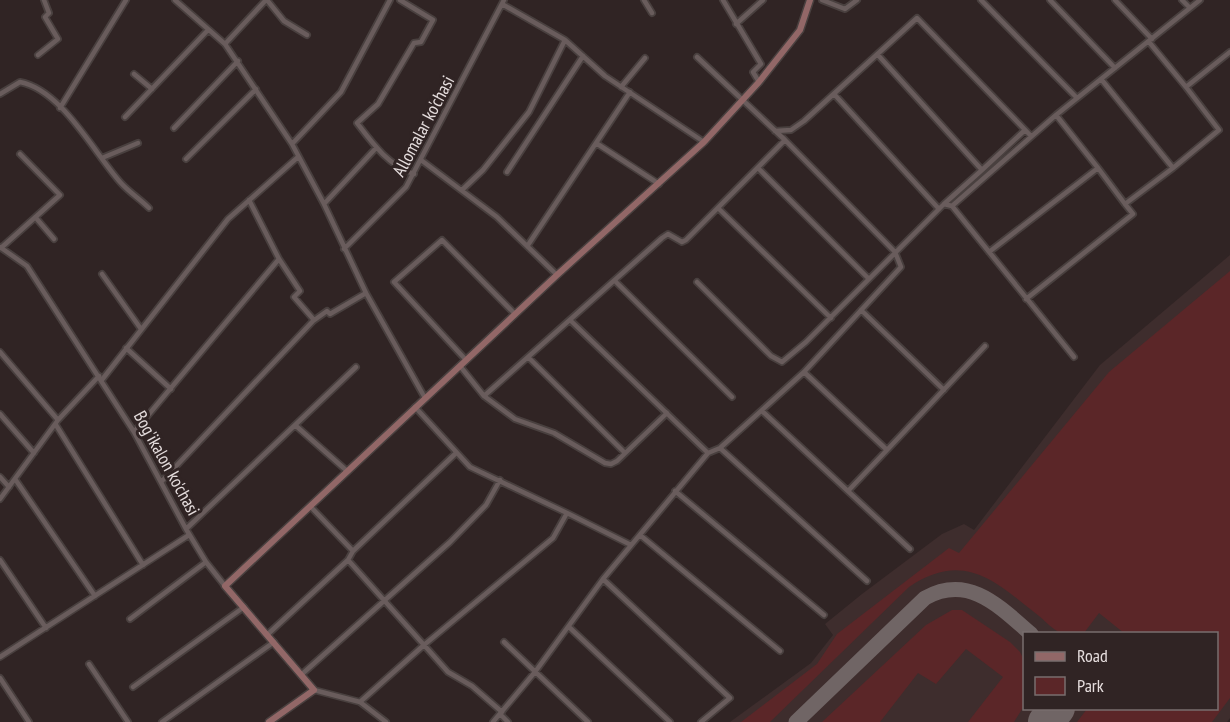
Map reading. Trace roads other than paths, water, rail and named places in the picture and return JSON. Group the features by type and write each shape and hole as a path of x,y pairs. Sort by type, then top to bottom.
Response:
{"street":[{"path":"38,55 58,39 45,17 49,13 44,0"},
{"path":"60,108 126,0"},
{"path":"175,0 225,44 292,144 324,204 366,293 425,398"},
{"path":"225,44 266,0 285,21 307,34"},
{"path":"292,144 341,92 390,0"},
{"path":"400,0 433,20 421,42 414,43 378,104 357,123 376,148 398,168 414,174"},
{"path":"644,0 652,13"},
{"path":"723,0 760,64 753,72 759,82"},
{"path":"736,24 763,0"},
{"path":"225,586 557,275 704,142 743,101 800,30 810,0"},
{"path":"822,0 844,9 857,0"},
{"path":"981,0 1077,98"},
{"path":"1050,0 1115,68"},
{"path":"1116,0 1150,40 1219,130 1125,204"},
{"path":"1182,0 1190,8"},
{"path":"952,206 1056,115 1200,0"},
{"path":"503,2 565,40 621,87 704,142"},
{"name":"Allomalar ko'chasi","path":"344,249 406,187 503,2"},
{"path":"775,131 791,130 917,18 1031,136"},
{"path":"125,117 208,30"},
{"path":"462,190 483,170 529,112 565,40"},
{"path":"1186,87 1230,52"},
{"path":"878,55 982,170"},
{"path":"507,172 583,56"},
{"path":"493,722 535,672 603,579 708,453 720,448 804,372 901,267 895,252 785,140 697,57"},
{"path":"621,87 645,58"},
{"path":"174,128 238,62"},
{"path":"134,74 152,89"},
{"path":"1101,79 1173,168"},
{"path":"0,94 20,82 29,84 60,108 121,183 149,208"},
{"path":"186,159 256,89"},
{"path":"528,245 630,92"},
{"path":"834,94 939,209"},
{"path":"1026,299 1133,214 1056,115"},
{"path":"697,282 771,356 782,362 831,318 944,204 1025,130"},
{"path":"484,396 668,234 682,242 686,240 785,140"},
{"path":"102,158 138,143"},
{"path":"596,143 659,184"},
{"path":"324,204 376,148"},
{"path":"0,247 60,195 20,154"},
{"path":"0,499 57,422 100,379 228,219 298,157"},
{"path":"421,160 462,190 528,245 557,275"},
{"path":"758,168 869,279"},
{"path":"989,252 1098,168"},
{"path":"249,200 279,259 300,291 294,297 314,320"},
{"path":"944,204 952,206 1074,357"},
{"path":"718,208 831,318"},
{"path":"36,218 54,239"},
{"path":"466,360 394,282 442,240 516,314"},
{"name":"Bog'ikalon ko'chasi","path":"0,247 27,266 134,432 206,562 314,690"},
{"path":"134,432 279,259"},
{"path":"102,274 141,329"},
{"path":"615,281 732,397"},
{"path":"162,481 314,320 327,311 330,314 366,293"},
{"path":"861,310 944,390"},
{"path":"570,320 708,453"},
{"path":"848,491 985,346"},
{"path":"126,348 171,388"},
{"path":"0,352 57,422 143,565"},
{"path":"528,357 625,453"},
{"path":"460,366 484,396 515,419 554,433 605,463 611,464 625,453 667,412"},
{"path":"186,529 356,367"},
{"path":"804,372 887,450"},
{"path":"415,407 455,454 470,467 631,545"},
{"path":"762,411 910,549"},
{"path":"0,414 34,453"},
{"path":"296,425 347,471"},
{"path":"720,448 867,581"},
{"path":"268,633 348,560 352,551 455,454"},
{"path":"0,477 9,487"},
{"path":"15,479 95,596"},
{"path":"302,675 486,505 500,480"},
{"path":"675,491 824,615"},
{"path":"310,507 352,551"},
{"path":"360,702 424,645 554,538 567,513"},
{"path":"0,657 189,535"},
{"path":"640,535 780,651"},
{"path":"0,560 46,628"},
{"path":"348,560 448,672 471,686 502,712 500,714 508,722"},
{"path":"130,620 206,562"},
{"path":"603,579 730,698 701,722"},
{"path":"133,687 244,607"},
{"path":"569,627 670,722"},
{"path":"162,722 274,642"},
{"path":"504,642 588,722"},
{"path":"89,664 128,722"},
{"path":"0,678 29,722"},
{"path":"272,721 314,690 360,702 386,722"}]}
